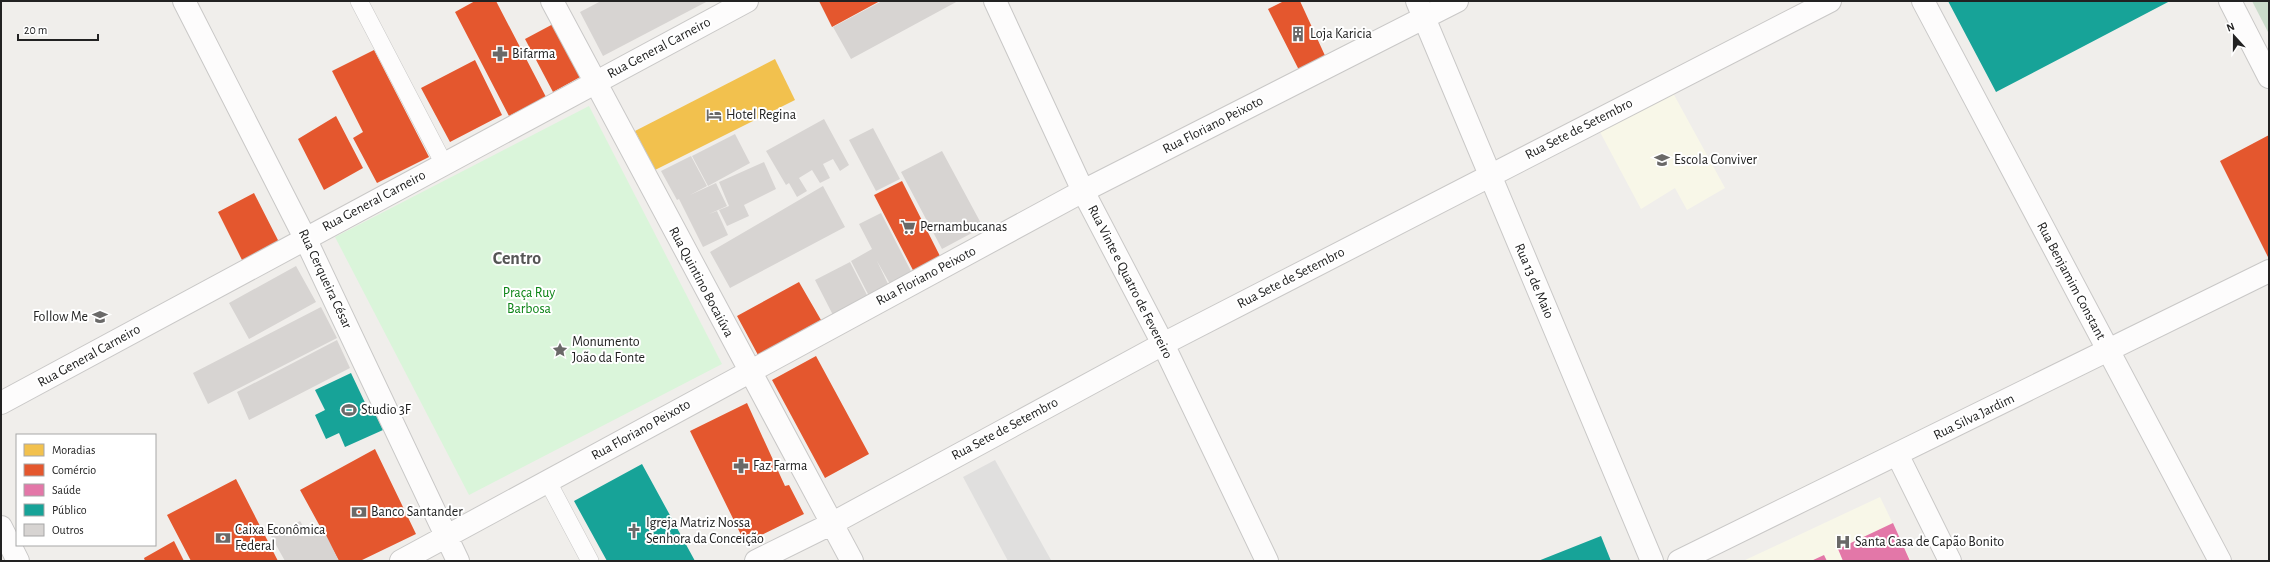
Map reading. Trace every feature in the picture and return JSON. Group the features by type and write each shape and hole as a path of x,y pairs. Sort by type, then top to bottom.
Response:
{"street":[{"name":"Rua Cerqueira César","path":"184,1 305,238 458,561"},
{"path":"360,1 444,164"},
{"name":"Rua Quintino Bocaiúva","path":"552,1 594,83 748,371 852,561"},
{"name":"Rua General Carneiro","path":"1,403 747,1"},
{"name":"Rua Vinte e Quatro de Fevereiro","path":"995,1 1083,191 1163,344 1267,561"},
{"name":"Rua Floriano Peixoto","path":"400,561 548,482 748,371 1420,10 1456,1"},
{"name":"Rua Sete de Setembro","path":"756,561 831,524 1163,344 1830,1"},
{"name":"Rua Benjamim Constant","path":"1923,1 2220,561"},
{"path":"2230,1 2269,78"},
{"name":"Rua 13 de Maio","path":"1420,10 1652,561"},
{"name":"Rua Silva Jardim","path":"1679,561 2109,351 2269,271"},
{"path":"1897,454 1950,561"},
{"path":"548,482 590,561"},
{"path":"1,527 18,561"}],"shaded area":[{"name":"Escola Conviver","path":"1673,93 1725,188 1687,210 1675,188 1641,209 1600,132"},
{"path":"995,460 1051,560 1008,561 963,477"},
{"name":"Santa Casa de Capão Bonito","path":"1880,497 1911,561 1743,561"}],"green space":[{"path":"2252,1 2269,1 2269,34"},
{"name":"Praça Ruy Barbosa","path":"589,106 722,364 469,495 335,237"}],"building: Moradias":[{"name":"Hotel Regina","path":"775,59 795,100 655,170 635,131"}],"building: Comércio":[{"name":"Bifarma","path":"475,1 496,1 546,97 509,116 455,12"},
{"path":"819,1 880,1 832,27"},
{"name":"Loja Karicia","path":"1284,1 1300,1 1327,60 1301,74 1268,9"},
{"path":"555,23 582,76 553,92 525,39"},
{"path":"374,50 429,157 377,183 353,138 363,132 332,71"},
{"path":"475,60 502,115 450,142 421,88"},
{"path":"336,116 363,168 324,190 298,139"},
{"path":"2269,135 2269,259 2220,161"},
{"name":"Pernambucanas","path":"902,181 942,260 915,274 874,195"},
{"path":"254,193 281,246 244,264 218,212"},
{"path":"799,282 821,320 758,355 737,316"},
{"path":"816,356 869,454 825,478 772,380"},
{"name":"Faz Farma","path":"747,403 785,486 789,485 804,514 745,543 690,431"},
{"name":"Banco Santander","path":"375,449 416,534 360,561 339,561 300,490"},
{"name":"Caixa Econômica Federal","path":"236,479 278,561 191,561 167,515"},
{"path":"174,541 184,561 145,561 144,558"}],"building: Saúde":[{"path":"1893,523 1910,561 1843,561 1838,549"},
{"path":"1824,555 1827,561 1811,561"}],"building: Público":[{"path":"1948,1 2170,1 1996,92"},
{"name":"Studio 3F","path":"351,373 368,409 372,407 383,430 345,447 339,433 326,439 315,415 325,410 315,390"},
{"name":"Igreja Matriz Nossa Senhora da Conceição","path":"642,464 695,561 607,561 574,501"},
{"path":"1601,536 1611,561 1538,561"}],"building: Outros":[{"path":"601,1 708,1 603,56 580,12"},
{"path":"882,1 958,1 851,59 833,27"},
{"path":"824,119 849,165 840,171 833,159 823,164 830,178 820,183 812,170 799,178 807,191 797,197 789,183 786,185 766,151"},
{"path":"873,128 900,179 876,191 849,140"},
{"path":"735,134 750,163 708,186 692,156"},
{"path":"942,151 983,227 942,249 901,172"},
{"path":"691,156 707,186 690,195 716,183 727,206 709,214 717,211 728,235 703,247 679,199 677,200 661,171"},
{"path":"764,162 776,189 744,205 749,216 727,226 719,210 729,206 719,182"},
{"path":"823,186 845,227 730,288 710,252"},
{"path":"881,213 912,273 890,284 877,261 889,286 869,296 851,261 872,249 859,224"},
{"path":"850,262 869,299 834,317 815,280"},
{"path":"296,266 316,302 249,339 229,303"},
{"path":"321,307 337,338 208,404 193,373"},
{"path":"337,340 350,368 249,420 237,392"},
{"path":"300,521 309,536 324,531 339,561 285,561 271,536"}],"place":[{"name":"Loja Karicia","path":"1298,34"},
{"name":"Bifarma","path":"500,54"},
{"name":"Hotel Regina","path":"714,115"},
{"name":"Escola Conviver","path":"1662,160"},
{"name":"Pernambucanas","path":"908,227"},
{"name":"Follow Me","path":"100,317"},
{"name":"Monumento João da Fonte","path":"560,350"},
{"name":"Studio 3F","path":"349,410"},
{"name":"Faz Farma","path":"741,466"},
{"name":"Banco Santander","path":"359,512"},
{"name":"Igreja Matriz Nossa Senhora da Conceição","path":"634,531"},
{"name":"Caixa Econômica Federal","path":"223,538"},
{"name":"Santa Casa de Capão Bonito","path":"1843,542"}],"district":[{"name":"Centro","path":"517,259"}]}
